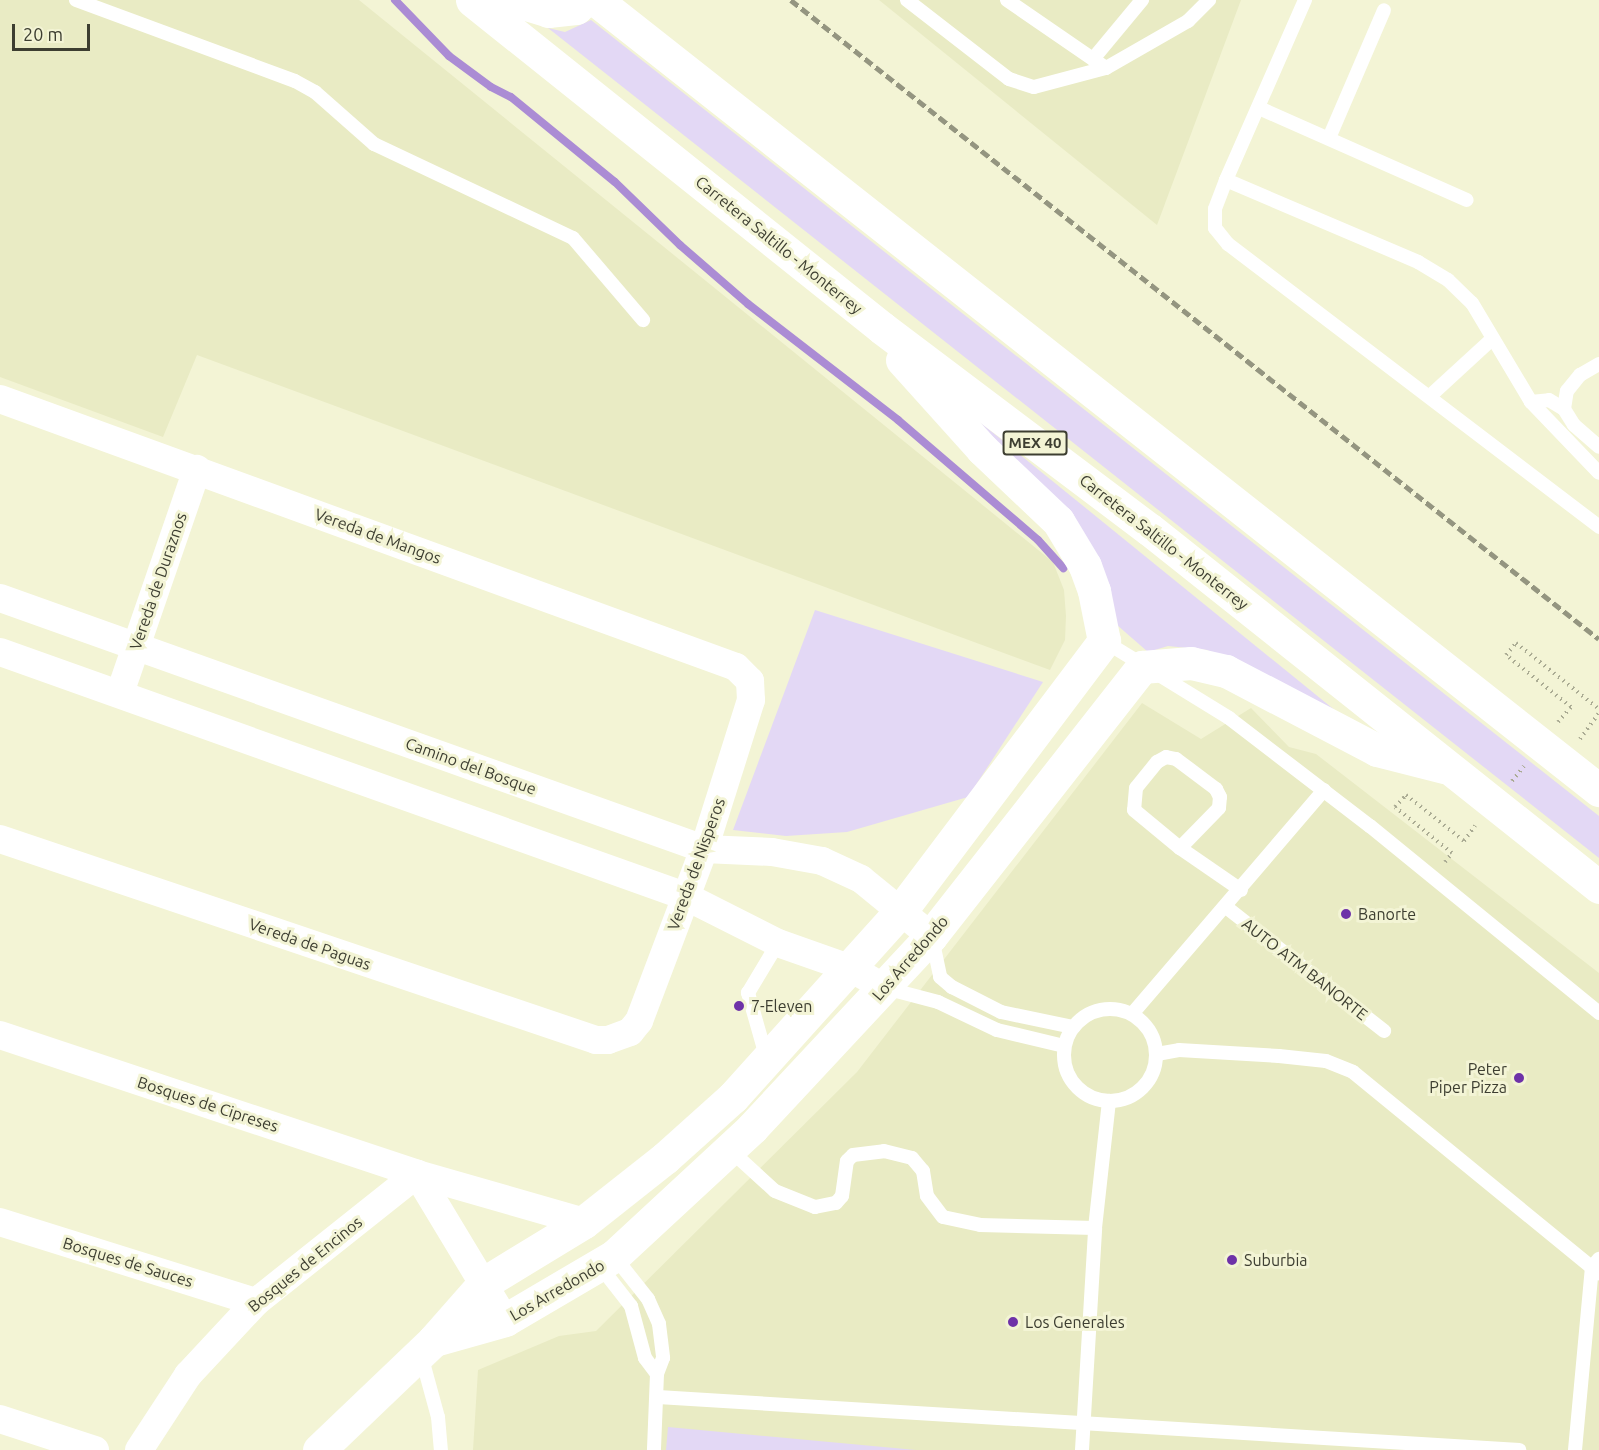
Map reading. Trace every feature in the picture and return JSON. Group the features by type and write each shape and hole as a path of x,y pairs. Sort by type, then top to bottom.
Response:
{"main road":[{"name":"Carretera Saltillo - Monterrey","path":"472,0 882,328 1149,529 1599,887"},
{"path":"513,0 548,11 576,8 585,0"},
{"path":"596,0 1599,790"},
{"path":"325,1447 427,1346 484,1283 584,1222 665,1158 767,1060 852,969 902,909 1104,642 1096,599 1085,566 1059,521 982,449 916,378 882,328"},
{"path":"1142,668 1191,663 1226,671 1377,750 1414,762 1449,767"},
{"name":"Los Arredondo","path":"427,1346 505,1320 606,1261 729,1149 885,988 931,936 1142,668"}],"street":[{"name":"Vereda de Mangos","path":"0,399 736,667 750,681"},
{"name":"Vereda de Duraznos","path":"120,693 197,469"},
{"name":"Camino del Bosque","path":"0,598 704,849 772,852 822,861 861,879 902,909 931,936"},
{"path":"0,652 685,896 778,942 852,969 885,988"},
{"name":"Vereda de Nisperos","path":"621,1038 639,1021 704,849 751,700 750,681"},
{"name":"Vereda de Paguas","path":"0,839 596,1040 621,1038"},
{"name":"Bosques de Cipreses","path":"0,1035 417,1174 584,1222"},
{"path":"417,1174 505,1320"},
{"name":"Bosques de Encinos","path":"139,1450 188,1375 256,1302 417,1174"},
{"name":"Bosques de Sauces","path":"0,1222 256,1302"},
{"path":"0,1419 95,1450"}],"lane":[{"path":"76,0 295,81 315,92 374,144 573,238 643,320"},
{"path":"907,0 1009,79 1034,87 1106,68 1188,21 1209,0"},
{"path":"1008,0 1106,68"},
{"path":"1093,59 1142,0"},
{"path":"1305,0 1226,180 1215,209 1215,228 1228,244 1430,396 1599,528"},
{"path":"1329,138 1384,10"},
{"path":"1259,108 1467,200"},
{"path":"1226,180 1418,262 1448,280 1472,303 1491,340 1531,402 1599,473"},
{"path":"1430,396 1491,340"},
{"path":"1564,409 1567,391 1580,375 1599,363"},
{"path":"1531,402 1549,400 1564,409 1574,425 1599,447"},
{"path":"1104,642 1142,668 1229,718 1324,790 1599,1012"},
{"path":"1180,848 1219,808 1220,797 1216,789 1176,759 1166,757 1157,762 1136,788 1132,800 1134,810 1180,848 1241,890"},
{"path":"1132,1014 1241,890 1324,790"},
{"name":"AUTO ATM BANORTE","path":"1226,907 1384,1031"},
{"path":"931,936 940,977 952,987 1001,1012 1073,1027"},
{"path":"767,1060 748,993 778,942"},
{"path":"885,988 938,1002 998,1030 1064,1046"},
{"path":"1100,1010 1132,1014 1154,1038 1157,1054 1148,1082 1130,1096 1109,1101 1096,1099 1074,1084 1064,1060 1064,1046 1073,1027 1100,1010"},
{"path":"1157,1054 1179,1050 1279,1056 1326,1061 1353,1072 1597,1266 1575,1450"},
{"path":"1082,1450 1095,1228 1109,1101"},
{"path":"729,1149 775,1191 815,1207 836,1203 842,1196 847,1161 853,1155 884,1151 912,1158 924,1171 927,1196 942,1217 980,1225 1095,1228"},
{"path":"606,1261 631,1306 645,1358 657,1374"},
{"path":"606,1261 648,1299 659,1324 663,1358 657,1374 658,1397 654,1450"},
{"path":"427,1346 441,1450"},
{"path":"658,1397 1084,1422 1334,1443 1519,1450"}],"path":[{"path":"1556,725 1570,707 1506,655 1516,643 1599,709"},
{"path":"1506,787 1528,760"},
{"path":"1452,853 1395,807 1406,795 1464,841 1478,823"}],"shaded area":[{"path":"0,0 359,0 1053,562 1064,590 1066,616 1065,640 1050,670 197,355 163,437 0,377"},
{"path":"879,0 1241,0 1157,225"},
{"path":"591,20 1599,816 1599,858 548,28 565,32"},
{"path":"960,406 1347,720 1207,650 1168,646 1148,652 1117,625"},
{"path":"815,610 1043,682 968,797 847,832 786,836 733,830"},
{"path":"1142,703 1201,739 1251,708 1289,747 1316,754 1599,973 1599,1450 473,1450 478,1370 559,1336 596,1331 857,1072"},
{"path":"668,1427 916,1450 666,1450"}],"waterway":[{"path":"395,0 449,56 491,87 511,97 615,182 680,245 748,304 898,420 1038,540 1063,568"}],"railway":[{"path":"791,0 1599,639"}],"place":[{"name":"Banorte","path":"1346,914"},
{"name":"7-Eleven","path":"739,1006"},
{"name":"Peter Piper Pizza","path":"1519,1078"},
{"name":"Suburbia","path":"1232,1260"},
{"name":"Los Generales","path":"1013,1322"}]}
